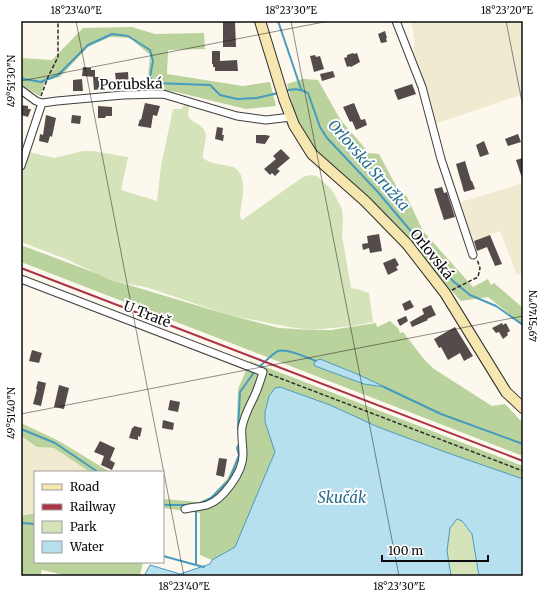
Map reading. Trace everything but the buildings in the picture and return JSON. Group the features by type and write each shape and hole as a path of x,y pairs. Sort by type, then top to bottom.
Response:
{"main road":[{"name":"Orlovská","path":"260,21 280,87 294,126 312,154 365,201 407,244 445,293 506,392 523,408"}],"street":[{"path":"396,21 422,88 441,160 473,255"},
{"path":"21,90 36,102 42,103 21,166"},
{"name":"Porubská","path":"42,103 123,95 163,94 236,116 266,120 291,117"},
{"name":"U Tratě","path":"21,279 262,371"},
{"path":"188,508 208,505 226,491 239,473 243,456 242,426 253,400 262,371"}],"path":[{"path":"44,88 58,57 58,21"},
{"path":"457,287 478,277 480,268 473,255"},
{"path":"262,371 523,471"}],"shaded area":[{"path":"411,21 523,21 523,94 435,124 423,78 414,58 413,53 415,41"},
{"path":"523,183 523,273 517,275 500,231 473,241 461,202"},
{"path":"21,436 37,447 54,448 88,471 34,471 34,513 21,516"}],"green space":[{"path":"132,27 155,34 204,33 205,49 168,50 167,74 243,86 270,82 276,106 246,109 176,92 147,89 150,55 130,38 110,37 88,47 60,77 45,81 40,96 21,85 21,58 52,60 83,28"},
{"path":"303,79 318,80 340,119 369,153 379,154 402,197 406,195 423,231 473,287 488,279 491,285 494,283 523,308 523,325 488,297 461,301 402,232 316,150 295,115 287,84"},
{"path":"184,104 190,105 188,112 190,119 199,125 205,132 206,138 203,158 212,163 234,167 242,178 243,197 240,216 242,220 303,177 310,175 317,176 332,190 342,209 342,236 351,288 369,293 373,322 353,326 312,330 229,315 146,287 108,279 66,259 21,242 21,173 29,152 54,158 83,151 93,151 128,157 121,190 157,201 161,166 173,109 181,109"},
{"path":"21,245 108,279 229,315 279,328 331,330 376,323 377,327 390,321 398,328 400,333 403,332 423,358 434,369 492,406 505,404 523,422 523,456 21,262","holes":["320,359 357,374 383,387 364,384 314,364 315,361"]},
{"path":"250,361 523,466 523,479 378,427 330,405 280,387 273,443 275,452 235,547 212,560 200,555 200,513 164,508 164,499 199,502 211,497 227,479 239,454 237,419 238,389"},
{"path":"21,423 59,441 108,471 88,471 54,448 37,447 21,436"},
{"path":"34,513 34,563 143,563 140,576 69,576 42,570 40,576 21,576 21,516"},
{"path":"457,519 462,521 472,534 479,576 451,576 447,551 450,528"}],"water":[{"path":"320,359 385,387 364,384 315,366 315,361"},
{"name":"Skučák","path":"280,387 330,405 378,427 523,479 523,576 479,576 472,534 462,521 457,519 450,528 447,551 451,576 144,576 150,565 180,574 210,564 212,560 235,547 275,452 265,422 265,412 269,396 275,388"}],"waterway":[{"path":"278,21 301,89"},
{"name":"Orlovská Stružka","path":"21,77 24,79 41,82 58,75 88,45 112,34 128,36 150,50 153,61 150,77 154,83 210,85 220,95 237,99 257,98 278,93"},
{"name":"Orlovská Stružka","path":"284,91 297,89 308,93 320,127 327,138 377,191 453,281 470,295 496,306 523,325"},
{"path":"258,368 276,352 282,350 316,361"},
{"path":"238,429 240,392 255,371"},
{"path":"384,387 441,414 523,444"},
{"path":"21,429 55,443 97,471"},
{"path":"199,504 211,498 229,480 239,455 237,448 239,444"},
{"path":"164,504 188,505"},
{"path":"196,508 196,565 204,567"},
{"path":"21,523 34,524"},
{"path":"164,556 196,565"}],"railway":[{"path":"21,268 523,461"}]}
